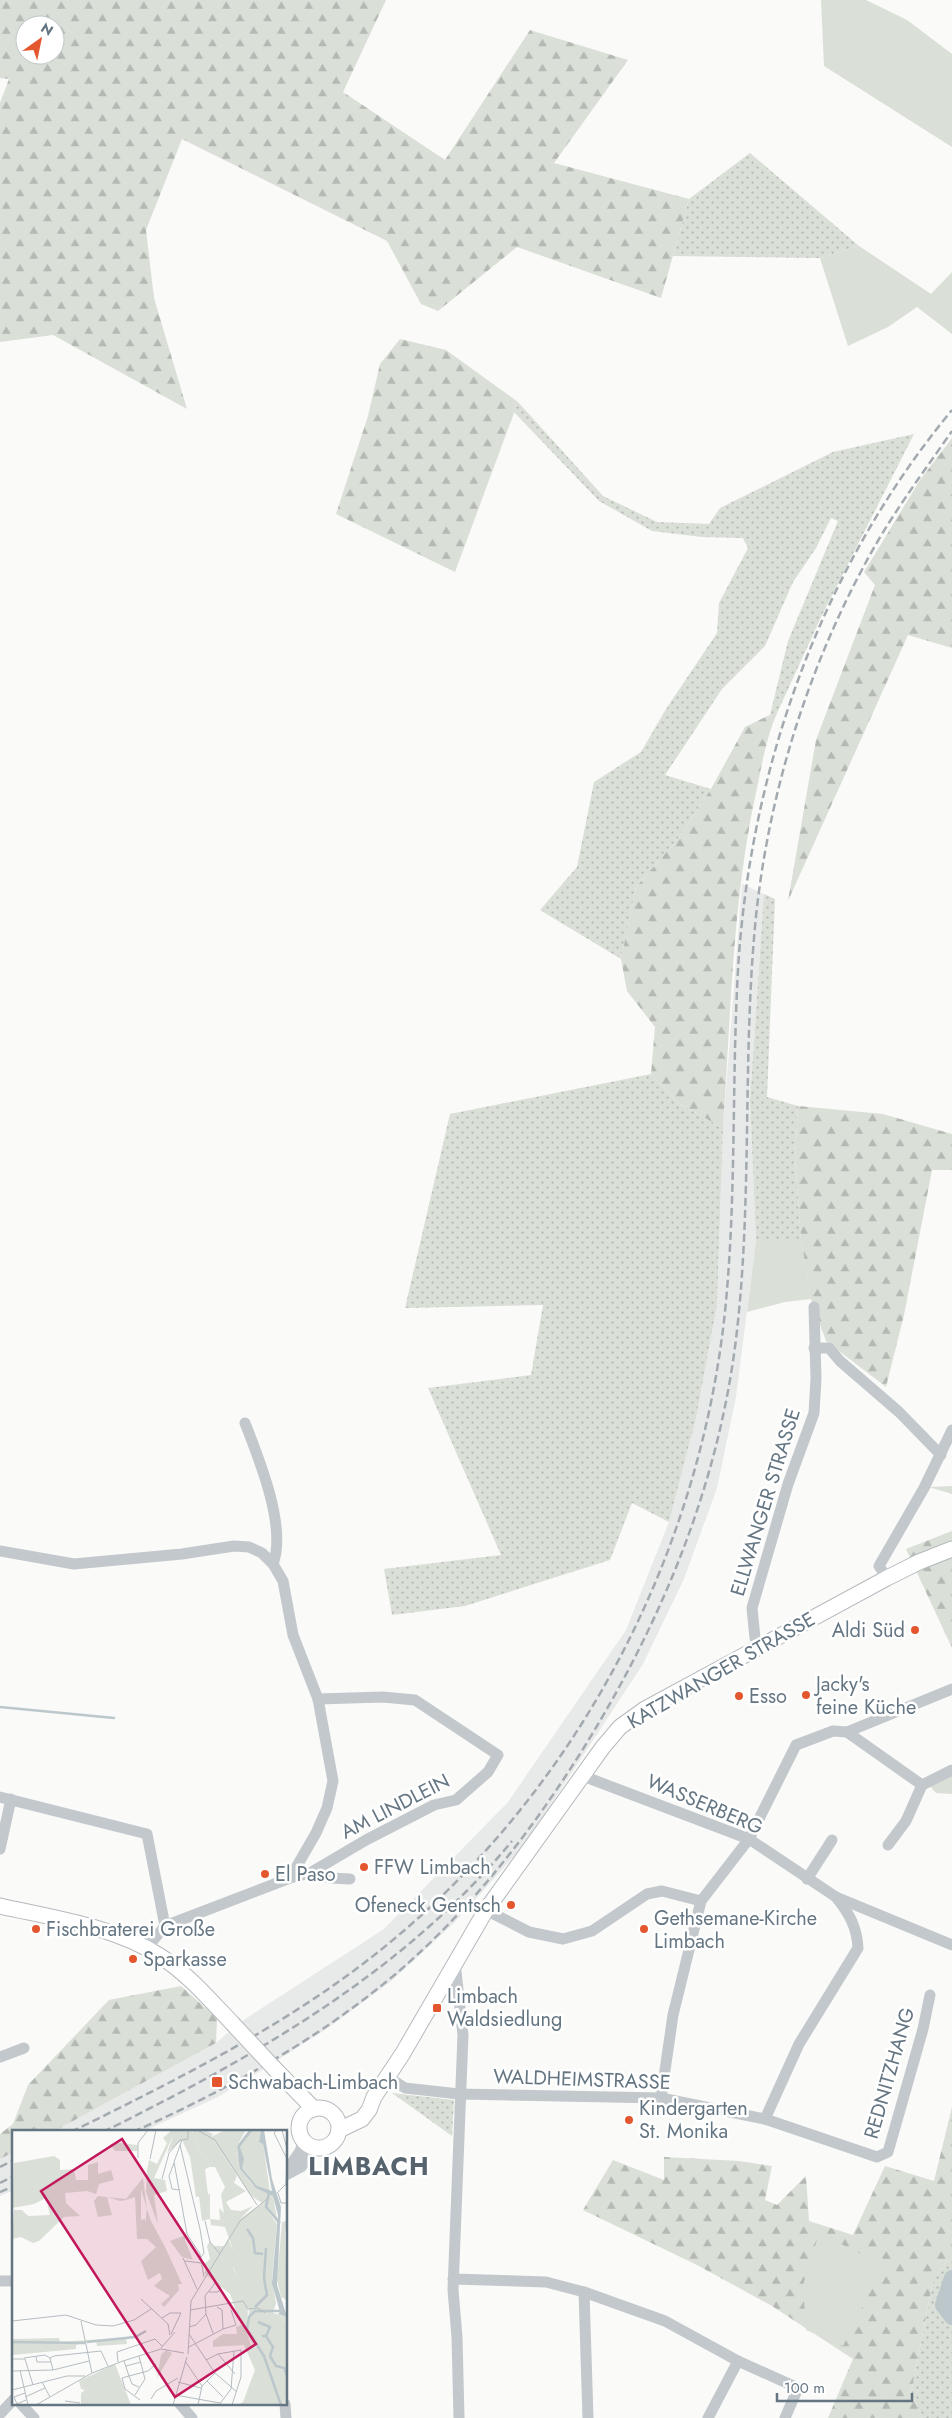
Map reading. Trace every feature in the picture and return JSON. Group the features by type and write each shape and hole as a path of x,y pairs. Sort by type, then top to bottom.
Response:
{"main road":[{"name":"KATZWANGER STRASSE","path":"338,2125 362,2119 486,1910 603,1747 633,1716 887,1578 919,1562 952,1549"},
{"path":"0,1906 93,1928 146,1948 159,1955 188,1977 314,2109"},
{"path":"289,2084 302,2118"},
{"path":"314,2109 323,2109 331,2112 338,2125 332,2144 324,2147 310,2145 300,2134 299,2126 302,2118 314,2109"}],"street":[{"name":"ELLWANGER STRASSE","path":"760,1646 755,1638 752,1608 785,1492 814,1413 816,1378 814,1307"},
{"path":"814,1348 829,1348 840,1361 899,1412 941,1455"},
{"path":"245,1423 265,1474 274,1514 277,1554 273,1564"},
{"path":"887,1578 880,1566 885,1553 941,1455 952,1430"},
{"path":"0,1551 74,1564 182,1554 234,1546 249,1547 262,1553 273,1564 283,1581 293,1635 318,1699 333,1781 326,1808 316,1834 290,1878"},
{"path":"661,2098 673,2015 701,1901 749,1839 796,1745 833,1731 847,1732 952,1689"},
{"name":"AM LINDLEIN","path":"310,1873 366,1840 434,1805 456,1800 488,1772 498,1755 416,1700 383,1697 318,1699"},
{"path":"847,1732 922,1785"},
{"path":"888,1844 906,1821 922,1785 952,1770"},
{"name":"WASSERBERG","path":"583,1776 749,1839 807,1879 836,1896 952,1945"},
{"path":"0,1849 5,1798 147,1834 165,1926"},
{"path":"807,1879 832,1840"},
{"path":"146,1948 165,1926 290,1878 310,1873 350,1879"},
{"path":"486,1910 529,1932 563,1939 592,1931 647,1894 662,1891 701,1901"},
{"path":"765,2119 799,2044 858,1948 858,1935 849,1913 836,1896"},
{"path":"455,1960 463,2035 459,2094 453,2279 459,2418"},
{"name":"REDNITZHANG","path":"765,2119 877,2157 888,2152 923,2029 930,1995"},
{"path":"0,2057 24,2048"},
{"name":"WALDHEIMSTRASSE","path":"388,2077 405,2088 459,2094 661,2098 765,2119"},
{"path":"288,2171 300,2151 310,2145"},
{"path":"453,2279 546,2282 584,2292 665,2321 738,2361 798,2388 785,2418"},
{"path":"584,2292 588,2418"},
{"path":"708,2418 738,2361"},
{"path":"0,2414 12,2401"},
{"path":"22,2406 34,2418"},
{"path":"182,2406 192,2418"}],"shaded area":[{"path":"742,884 764,894 750,1100 756,1240 736,1397 717,1488 684,1579 643,1664 525,1844 454,1923 390,1982 328,2028 218,2097 146,2130 57,2130 216,2043 239,2023 384,1929 508,1802 626,1630 669,1522 696,1418 717,1305 723,1128"},
{"path":"12,2153 12,2191 0,2196 0,2159"}],"green space":[{"path":"0,0 386,0 343,92 445,160 530,30 628,60 554,163 689,199 661,298 517,247 438,311 421,304 387,241 182,139 146,230 154,298 187,409 53,335 0,342 0,103 9,79 0,78"},
{"path":"821,0 866,0 907,20 952,54 952,147 824,66"},
{"path":"750,153 859,246 820,258 673,256 689,199"},
{"path":"859,246 931,294 952,272 952,334 917,307 888,327 848,346 820,258"},
{"path":"400,339 446,350 518,402 455,572 336,514 368,416 380,364"},
{"path":"518,402 603,496 657,522 709,524 720,508 833,452 914,434 822,615 778,711 770,715 788,641 838,521 831,518 816,548 793,582 765,646 722,689 665,775 711,789 677,840 636,887 621,959 540,910 577,867 594,782 641,752 666,709 717,633 719,603 748,548 743,538 702,537 652,531 599,501 514,412"},
{"path":"952,438 952,648 908,635 788,901 816,740 875,585 864,572 920,480"},
{"path":"778,711 763,759 742,872 737,915 723,1128 678,1103 651,1074 655,1027 627,991 621,959 636,887 677,840 711,789 745,727"},
{"path":"764,894 775,899 767,1097 798,1106 795,1158 801,1240 756,1240 750,1100"},
{"path":"651,1074 678,1103 723,1128 717,1305 696,1418 669,1522 632,1503 610,1560 465,1606 392,1615 384,1569 501,1555 428,1388 531,1375 543,1305 405,1308 450,1114"},
{"path":"798,1106 883,1114 952,1134 952,1170 932,1170 904,1315 886,1387 826,1341 811,1300 801,1240 795,1158"},
{"path":"756,1240 801,1240 811,1299 785,1302 747,1312"},
{"path":"952,1486 952,1494 929,1487"},
{"path":"952,1531 952,1648 906,1549"},
{"path":"952,1774 952,1794 936,1793 929,1785"},
{"path":"181,1986 217,2018 216,2043 57,2130 12,2130 12,2153 0,2159 0,2134 13,2124 28,2085 109,2000"},
{"path":"392,2093 454,2100 452,2136"},
{"path":"952,2107 952,2252 933,2281 911,2393 923,2418 828,2418 853,2359 772,2306 697,2265 583,2210 613,2160 664,2180 664,2157 739,2161 772,2166 765,2200 777,2205 806,2176 809,2221 853,2235 885,2166 934,2181"},
{"path":"819,2233 883,2265 843,2346 806,2330 803,2285"},
{"path":"952,2252 952,2418 923,2418 911,2393 933,2281"}],"waterway":[{"path":"0,1707 114,1718"},
{"path":"952,2278 943,2305 952,2317"}],"railway":[{"path":"75,2130 175,2080 276,2023 341,1980 421,1916 492,1843 555,1763 609,1677 654,1585 689,1490 713,1391 727,1290 730,1250 736,1010 745,894 758,819 777,745 801,673 830,603 865,535 906,471 952,410"},
{"path":"137,2130 237,2081 304,2041 368,1996 398,1972 451,1922 499,1868 563,1780 611,1701 661,1603 700,1501 715,1448 727,1394 736,1339 744,1239 749,1038 754,938 768,834 780,783 794,732 812,682 831,633 854,585 887,525 952,431"},
{"path":"107,2130 270,2042 323,2008 375,1971 423,1932 469,1888 512,1841"},
{"path":"0,2167 12,2161"},
{"path":"0,2183 12,2177"},
{"path":"0,2192 12,2187"}],"place":[{"name":"Aldi Süd","path":"915,1630"},
{"name":"Jacky's feine Küche","path":"806,1695"},
{"name":"Esso","path":"739,1696"},
{"name":"FFW Limbach","path":"364,1867"},
{"name":"El Paso","path":"265,1874"},
{"name":"Ofeneck Gentsch","path":"511,1905"},
{"name":"Fischbraterei Große","path":"36,1929"},
{"name":"Gethsemane-Kirche Limbach","path":"644,1929"},
{"name":"Sparkasse","path":"133,1959"},
{"name":"Limbach Waldsiedlung","path":"437,2008"},
{"name":"Schwabach-Limbach","path":"217,2082"},
{"name":"Kindergarten St. Monika","path":"629,2120"}],"district":[{"name":"LIMBACH","path":"369,2166"}]}
